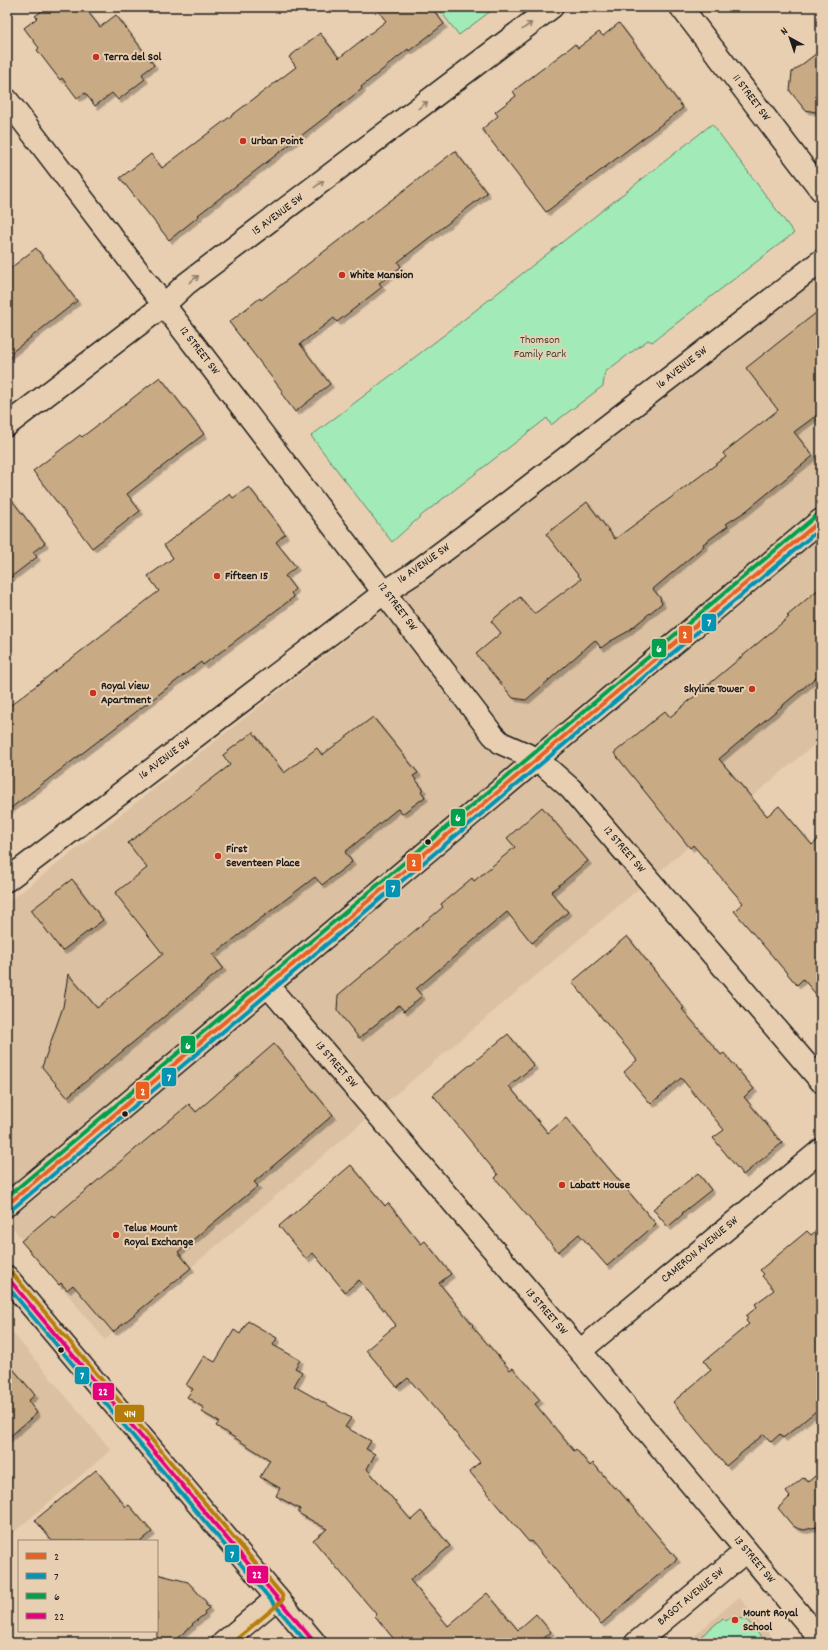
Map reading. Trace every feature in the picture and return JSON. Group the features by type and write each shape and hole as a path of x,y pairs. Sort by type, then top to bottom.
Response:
{"street":[{"name":"15 AVENUE SW","path":"7,425 164,305 186,284 552,7"},
{"name":"11 STREET SW","path":"681,7 821,190"},
{"name":"12 STREET SW","path":"7,100 493,735 501,743 537,759 571,789 821,1081"},
{"name":"16 AVENUE SW","path":"7,880 385,592 413,574 496,512 821,261"},
{"path":"7,1205 537,759 819,526"},
{"name":"13 STREET SW","path":"268,986 580,1351 821,1640"},
{"name":"CAMERON AVENUE SW","path":"580,1351 821,1150"},
{"path":"7,1277 315,1643"},
{"name":"BAGOT AVENUE SW","path":"636,1643 746,1551"},
{"path":"223,1643 277,1598"}],"shaded area":[{"path":"821,269 821,739 753,796 719,821 105,1340 7,1221 7,903"},
{"path":"7,1326 111,1450 7,1538"},
{"name":"Mount Royal School","path":"739,1597 777,1643 686,1643"}],"green space":[{"path":"437,7 496,7 459,35"},
{"name":"Thomson Family Park","path":"712,124 794,233 652,342 648,340 605,372 603,386 551,425 547,418 422,515 392,542 311,436 448,332"},
{"path":"723,1618 726,1621 730,1618 746,1619 766,1643 693,1643"}],"building":[{"name":"Terra del Sol","path":"47,7 84,7 100,27 116,15 154,65 142,74 145,79 118,100 112,93 95,106 85,93 77,98 62,78 60,80 37,50 39,48 24,28 37,18 35,16"},
{"path":"375,7 431,7 444,24 409,51 408,49 361,87 362,89 198,215 199,216 169,240 120,178 151,154 162,168 296,67 289,57 320,33 339,58 386,21"},
{"path":"619,23 683,108 546,212 482,129 498,116 495,112 516,96 513,91 575,44 578,48 599,32 603,36"},
{"path":"821,50 821,113 805,110 790,91 792,72"},
{"path":"455,151 487,193 398,262 401,267 379,283 382,287 337,322 334,318 300,344 330,384 295,412 281,393 283,392 229,322 260,298 261,300"},
{"path":"36,248 77,301 7,356 7,271"},
{"path":"821,309 821,412 794,432 813,456 746,511 726,524 728,526 703,544 704,546 653,589 661,599 660,600 662,603 627,632 601,648 595,640 526,700 513,698 476,654 501,633 491,621 520,597 534,614 581,579 546,534 587,502 615,539 726,457 723,453 778,410 746,368"},
{"path":"160,377 204,434 127,494 140,511 92,548 33,471 80,435 82,437"},
{"path":"249,487 285,534 276,542 296,567 285,576 295,589 291,593 294,597 203,665 201,662 7,811 7,708 159,591 148,576 173,558 164,545 230,494 233,498"},
{"path":"7,494 45,543 33,552 37,557 7,580"},
{"path":"821,587 821,673 719,759 767,816 779,806 812,845 821,837 821,1000 803,979 797,985 734,911 743,903 693,845 690,848 614,753 665,711 670,717 789,617 787,616"},
{"path":"373,717 418,773 413,776 423,789 421,791 425,797 402,814 398,809 396,810 345,852 352,862 322,885 315,877 213,955 223,968 67,1097 42,1067 63,1007 68,974 97,1008 163,954 115,893 147,868 128,843 230,765 223,755 253,732 284,773 317,748 322,755"},
{"path":"542,807 588,861 551,892 568,912 532,943 507,912 416,989 422,996 404,1011 399,1005 359,1038 337,1010 338,995 443,907 441,904 472,878 474,881 515,847 507,838"},
{"path":"72,879 103,920 62,951 31,910"},
{"path":"627,936 684,1008 682,1009 721,1055 724,1053 754,1089 744,1097 782,1143 743,1175 713,1138 724,1130 681,1078 651,1104 624,1072 637,1060 572,982"},
{"path":"508,1034 534,1066 509,1086 548,1133 566,1118 656,1224 607,1266 579,1234 558,1252 495,1178 498,1175 433,1095"},
{"path":"274,1044 333,1115 254,1182 258,1186 178,1252 191,1268 113,1332 73,1285 67,1290 61,1283 59,1285 21,1241 52,1215 54,1217 189,1104 196,1112"},
{"path":"351,1165 385,1206 388,1203 421,1244 425,1241 451,1274 439,1283 473,1325 472,1326 510,1370 513,1368 540,1400 535,1404 574,1451 576,1449 590,1466 593,1463 614,1488 616,1487 677,1559 601,1624 531,1541 529,1542 469,1471 480,1462 443,1418 408,1378 397,1387 366,1350 396,1325 359,1280 345,1292 313,1253 306,1259 279,1226"},
{"path":"698,1173 711,1190 682,1213 683,1214 668,1227 653,1209"},
{"path":"821,1227 821,1407 783,1438 780,1434 771,1442 764,1434 726,1466 673,1402 711,1370 704,1361 749,1324 746,1321 748,1318 746,1316 757,1307 755,1304 774,1290 762,1276 764,1274 760,1270 807,1231 811,1235"},
{"path":"248,1321 277,1338 273,1345 300,1360 295,1368 302,1372 294,1386 351,1418 345,1427 371,1441 366,1449 375,1454 367,1469 411,1520 421,1511 450,1546 410,1580 448,1626 487,1593 518,1630 536,1614 551,1632 538,1643 397,1643 375,1616 377,1615 313,1540 327,1529 298,1513 300,1509 276,1496 280,1488 260,1477 270,1460 216,1426 219,1422 202,1412 204,1408 187,1397 193,1389 186,1385 204,1356 215,1362 234,1330 240,1334"},
{"path":"7,1362 35,1395 28,1401 37,1413 7,1439"},
{"path":"96,1470 126,1507 129,1505 152,1532 142,1540 51,1540 35,1520"},
{"path":"821,1471 821,1526 804,1530 799,1529 793,1526 778,1508 790,1497 786,1492 804,1477 808,1482"},
{"path":"158,1574 188,1582 207,1603 205,1604 209,1608 204,1612 205,1614 171,1643 157,1643"}],"transit line":[{"name":"6","path":"7,1197 817,515"},
{"name":"2","path":"7,1205 821,520"},
{"name":"7","path":"11,1210 821,528"},
{"name":"414","path":"12,1273 282,1595 283,1599 281,1602 232,1643"},
{"name":"22","path":"7,1277 315,1643"},
{"name":"7","path":"7,1286 307,1643"}],"place":[{"name":"Terra del Sol","path":"96,57"},
{"name":"Urban Point","path":"243,141"},
{"name":"White Mansion","path":"342,275"},
{"name":"Fifteen 15","path":"217,576"},
{"name":"Skyline Tower","path":"752,689"},
{"name":"Royal View Apartment","path":"93,693"},
{"name":"First Seventeen Place","path":"218,856"},
{"name":"Labatt House","path":"562,1185"},
{"name":"Telus Mount Royal Exchange","path":"116,1235"},
{"name":"Mount Royal School","path":"735,1620"}]}
